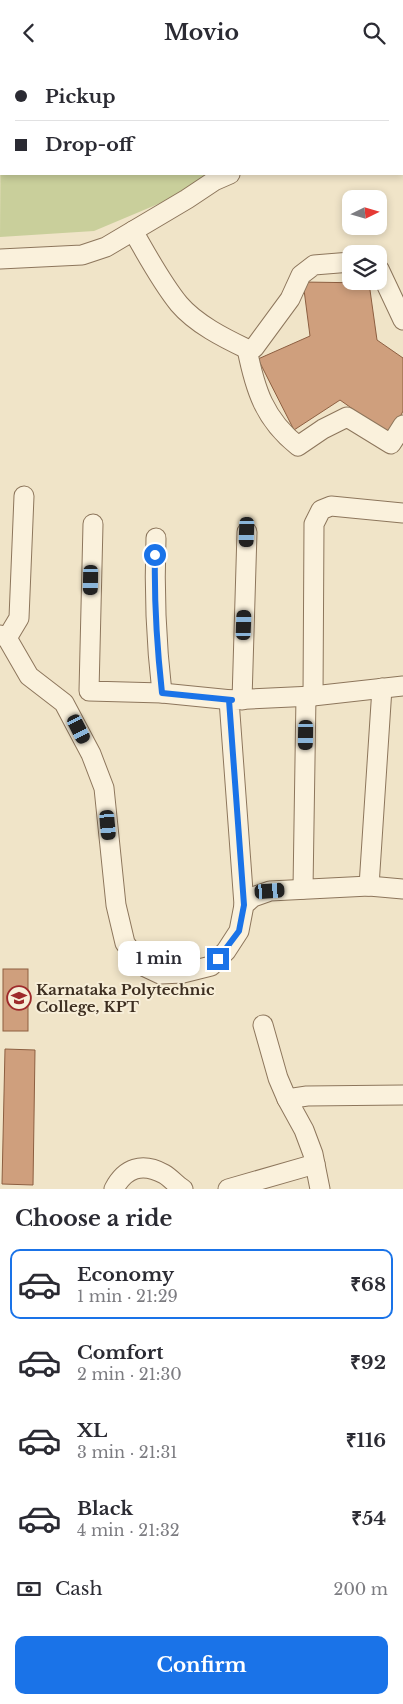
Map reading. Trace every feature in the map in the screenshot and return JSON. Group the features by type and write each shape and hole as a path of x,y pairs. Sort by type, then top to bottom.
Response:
{"street":[{"path":"0,259 82,255 106,247 226,175"},
{"path":"133,231 160,277 180,305 203,324 247,349 254,348 290,299 301,275 314,265 342,263"},
{"path":"387,286 403,320"},
{"path":"247,349 260,400 284,435 298,445 347,417 390,444 403,425"},
{"path":"24,496 18,618 4,637 29,676 64,703 91,754 104,788 116,905 125,943 141,965 160,974 183,973 211,966 226,951 239,931 244,905 229,700 310,696 403,686"},
{"path":"303,889 314,524 321,510 330,506 403,513"},
{"path":"93,524 89,691 162,693 237,700"},
{"path":"237,700 247,532"},
{"path":"156,538 154,587 162,693"},
{"path":"369,885 382,688"},
{"path":"244,905 254,897 270,891 342,889 369,885 403,889"},
{"path":"263,1025 278,1078 304,1130 315,1163 320,1189"},
{"path":"287,1099 307,1096 403,1095"},
{"path":"228,1189 315,1163"},
{"path":"114,1189 120,1177 130,1170 146,1168 165,1175 183,1189"}],"green space":[{"path":"0,175 227,175 94,231 0,237"}],"building":[{"path":"303,282 342,283 342,290 370,290 377,340 403,358 403,411 391,436 340,400 294,430 258,359 310,336"},
{"path":"3,969 28,969 28,1031 3,1031"},
{"path":"5,1049 35,1050 33,1185 2,1184"}],"place":[{"name":"Karnataka Polytechnic College, KPT","path":"19,998"}],"route":[{"path":"155,555 154,587 162,693 232,700 229,700 244,905 239,931 226,951 218,959"}]}
